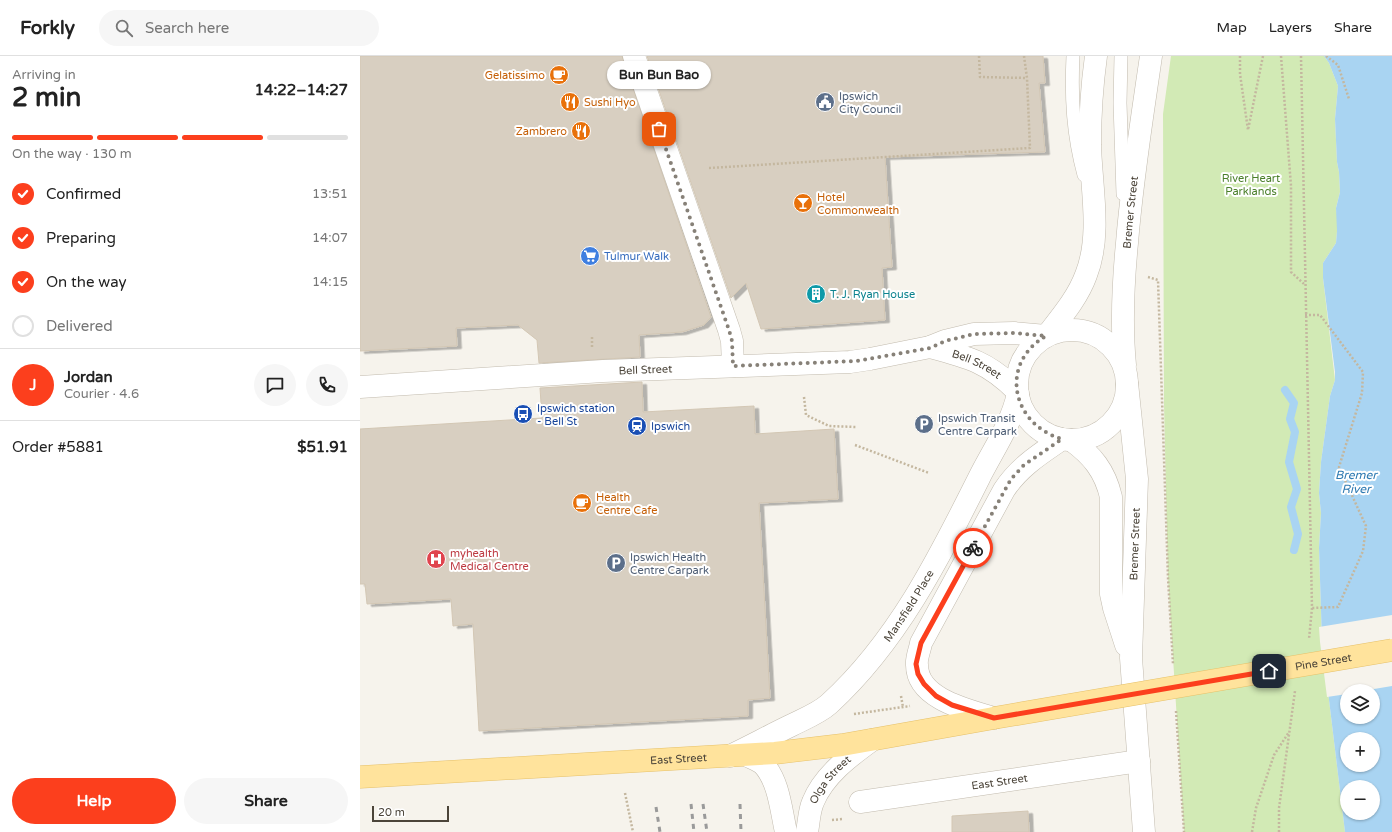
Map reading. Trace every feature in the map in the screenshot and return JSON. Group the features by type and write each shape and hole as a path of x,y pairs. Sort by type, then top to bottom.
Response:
{"main road":[{"name":"Pine Street","path":"994,718 1392,650"},
{"name":"East Street","path":"360,777 806,750 872,740 994,718"}],"street":[{"path":"634,56 729,330 732,341 733,366"},
{"path":"1047,335 1069,329 1090,332 1104,340 1116,351 1122,360 1126,377 1127,392 1122,409 1111,424 1104,430 1088,438 1066,440 1053,436 1036,427 1024,412 1017,392 1018,374 1023,359 1033,345 1047,335 1075,298 1091,262 1094,244 1094,213 1090,144 1096,56"},
{"name":"Bremer Street","path":"1144,832 1130,658 1137,484 1122,338 1122,317 1125,259 1136,154 1151,56"},
{"name":"Bell Street","path":"360,388 603,371 857,361 930,348 945,341 974,334 1014,333 1047,335"},
{"name":"Bell Street","path":"930,348 962,356 983,364 1003,377 1017,392"},
{"name":"Mansfield Place","path":"738,755 828,705 859,674 885,643 911,606 943,549 1008,425 1013,413 1017,392"},
{"path":"994,718 952,705 936,696 924,684 918,674 916,664 921,643 1011,479 1024,465 1066,440"},
{"name":"Bremer Street","path":"1066,440 1081,448 1093,458 1104,476 1109,488 1111,503 1111,594 1130,658"},
{"name":"Olga Street","path":"806,832 813,802 824,782 845,760 872,740"},
{"path":"738,755 762,764 772,776 780,802 786,832"},
{"name":"East Street","path":"860,802 1139,761"}],"lane":[{"path":"1073,56 1072,108 1074,130 1078,155 1094,213"},
{"path":"1121,56 1120,103 1125,259"}],"path":[{"path":"978,56 980,77 1027,78"},
{"path":"709,168 1030,148 1027,78 1024,56"},
{"path":"1240,56 1240,74 1248,130 1263,56"},
{"path":"1281,56 1291,186 1291,272 1305,284"},
{"path":"1301,56 1312,608 1308,640"},
{"path":"1326,56 1338,65 1349,99"},
{"path":"1305,315 1320,315 1362,372 1362,393 1339,468 1366,526 1363,551 1338,607 1312,608"},
{"path":"592,338 592,347"},
{"path":"804,397 806,415 829,426 856,427"},
{"path":"855,445 929,473"},
{"path":"1279,832 1279,808 1296,688"},
{"path":"851,714 911,706"},
{"path":"1252,832 1256,808 1274,755 1289,731"},
{"path":"625,793 633,832"}],"green space":[{"name":"River Heart Parklands","path":"1171,56 1324,56 1329,63 1338,86 1335,119 1340,192 1336,208 1338,220 1336,243 1323,263 1323,278 1335,380 1330,396 1321,462 1319,493 1321,513 1319,548 1322,642 1340,791 1340,820 1344,820 1345,832 1184,832 1168,578 1164,404 1163,114"}],"water":[{"name":"Bremer River","path":"1324,56 1392,56 1392,832 1345,832 1344,820 1380,820 1380,780 1340,780 1340,791 1322,642 1319,548 1321,513 1319,493 1321,462 1330,396 1335,380 1323,278 1323,263 1336,243 1336,208 1340,192 1335,119 1338,86 1329,63"}],"pier":[{"path":"1392,615 1392,686 1380,688 1380,684 1340,684 1340,695 1327,697 1319,627"}],"building":[{"path":"360,56 622,56 711,317 704,325 682,332 639,335 640,357 539,363 537,340 518,325 456,328 457,346 360,351"},
{"path":"647,56 1043,56 1045,83 1039,83 1045,152 885,157 892,267 882,268 885,320 761,329 746,283 731,298"},
{"name":"Ipswich Health Centre Carpark","path":"642,382 643,412 754,406 755,434 834,429 838,499 759,503 770,698 748,700 748,716 479,731 473,624 453,626 451,599 367,604 365,584 360,584 360,429 542,418 540,388"},
{"path":"1028,811 1029,832 952,832 952,816"}],"waterway":[{"path":"1285,390 1294,403 1290,419 1295,432 1289,462 1297,489 1291,507 1298,534 1294,550"}],"railway":[{"path":"691,804 694,832"},
{"path":"703,804 707,832"},
{"path":"740,804 741,832"},
{"path":"656,807 660,832"}],"way so far":[{"path":"659,129 729,330 732,341 733,366 857,361 930,348 945,341 974,334 1014,333 1046,336 1033,345 1023,359 1018,374 1017,391 1024,412 1036,427 1062,439 1024,465 1011,479 973,548"}],"place":[{"name":"Gelatissimo","path":"559,75"},
{"name":"Sushi Hyo","path":"570,102"},
{"name":"Ipswich City Council","path":"825,102"},
{"name":"Bun Bun Bao","path":"659,129"},
{"name":"Zambrero","path":"581,131"},
{"name":"Hotel Commonwealth","path":"803,203"},
{"name":"Tulmur Walk","path":"590,256"},
{"name":"T. J. Ryan House","path":"816,294"},
{"name":"Ipswich station - Bell St","path":"523,414"},
{"name":"Ipswich Transit Centre Carpark","path":"924,424"},
{"name":"Ipswich","path":"637,426"},
{"name":"Health Centre Cafe","path":"582,503"},
{"name":"myhealth Medical Centre","path":"436,559"},
{"name":"Ipswich Health Centre Carpark","path":"616,563"}],"route":[{"path":"973,548 921,643 916,664 918,674 924,684 936,696 952,705 994,718 1269,671"}]}
